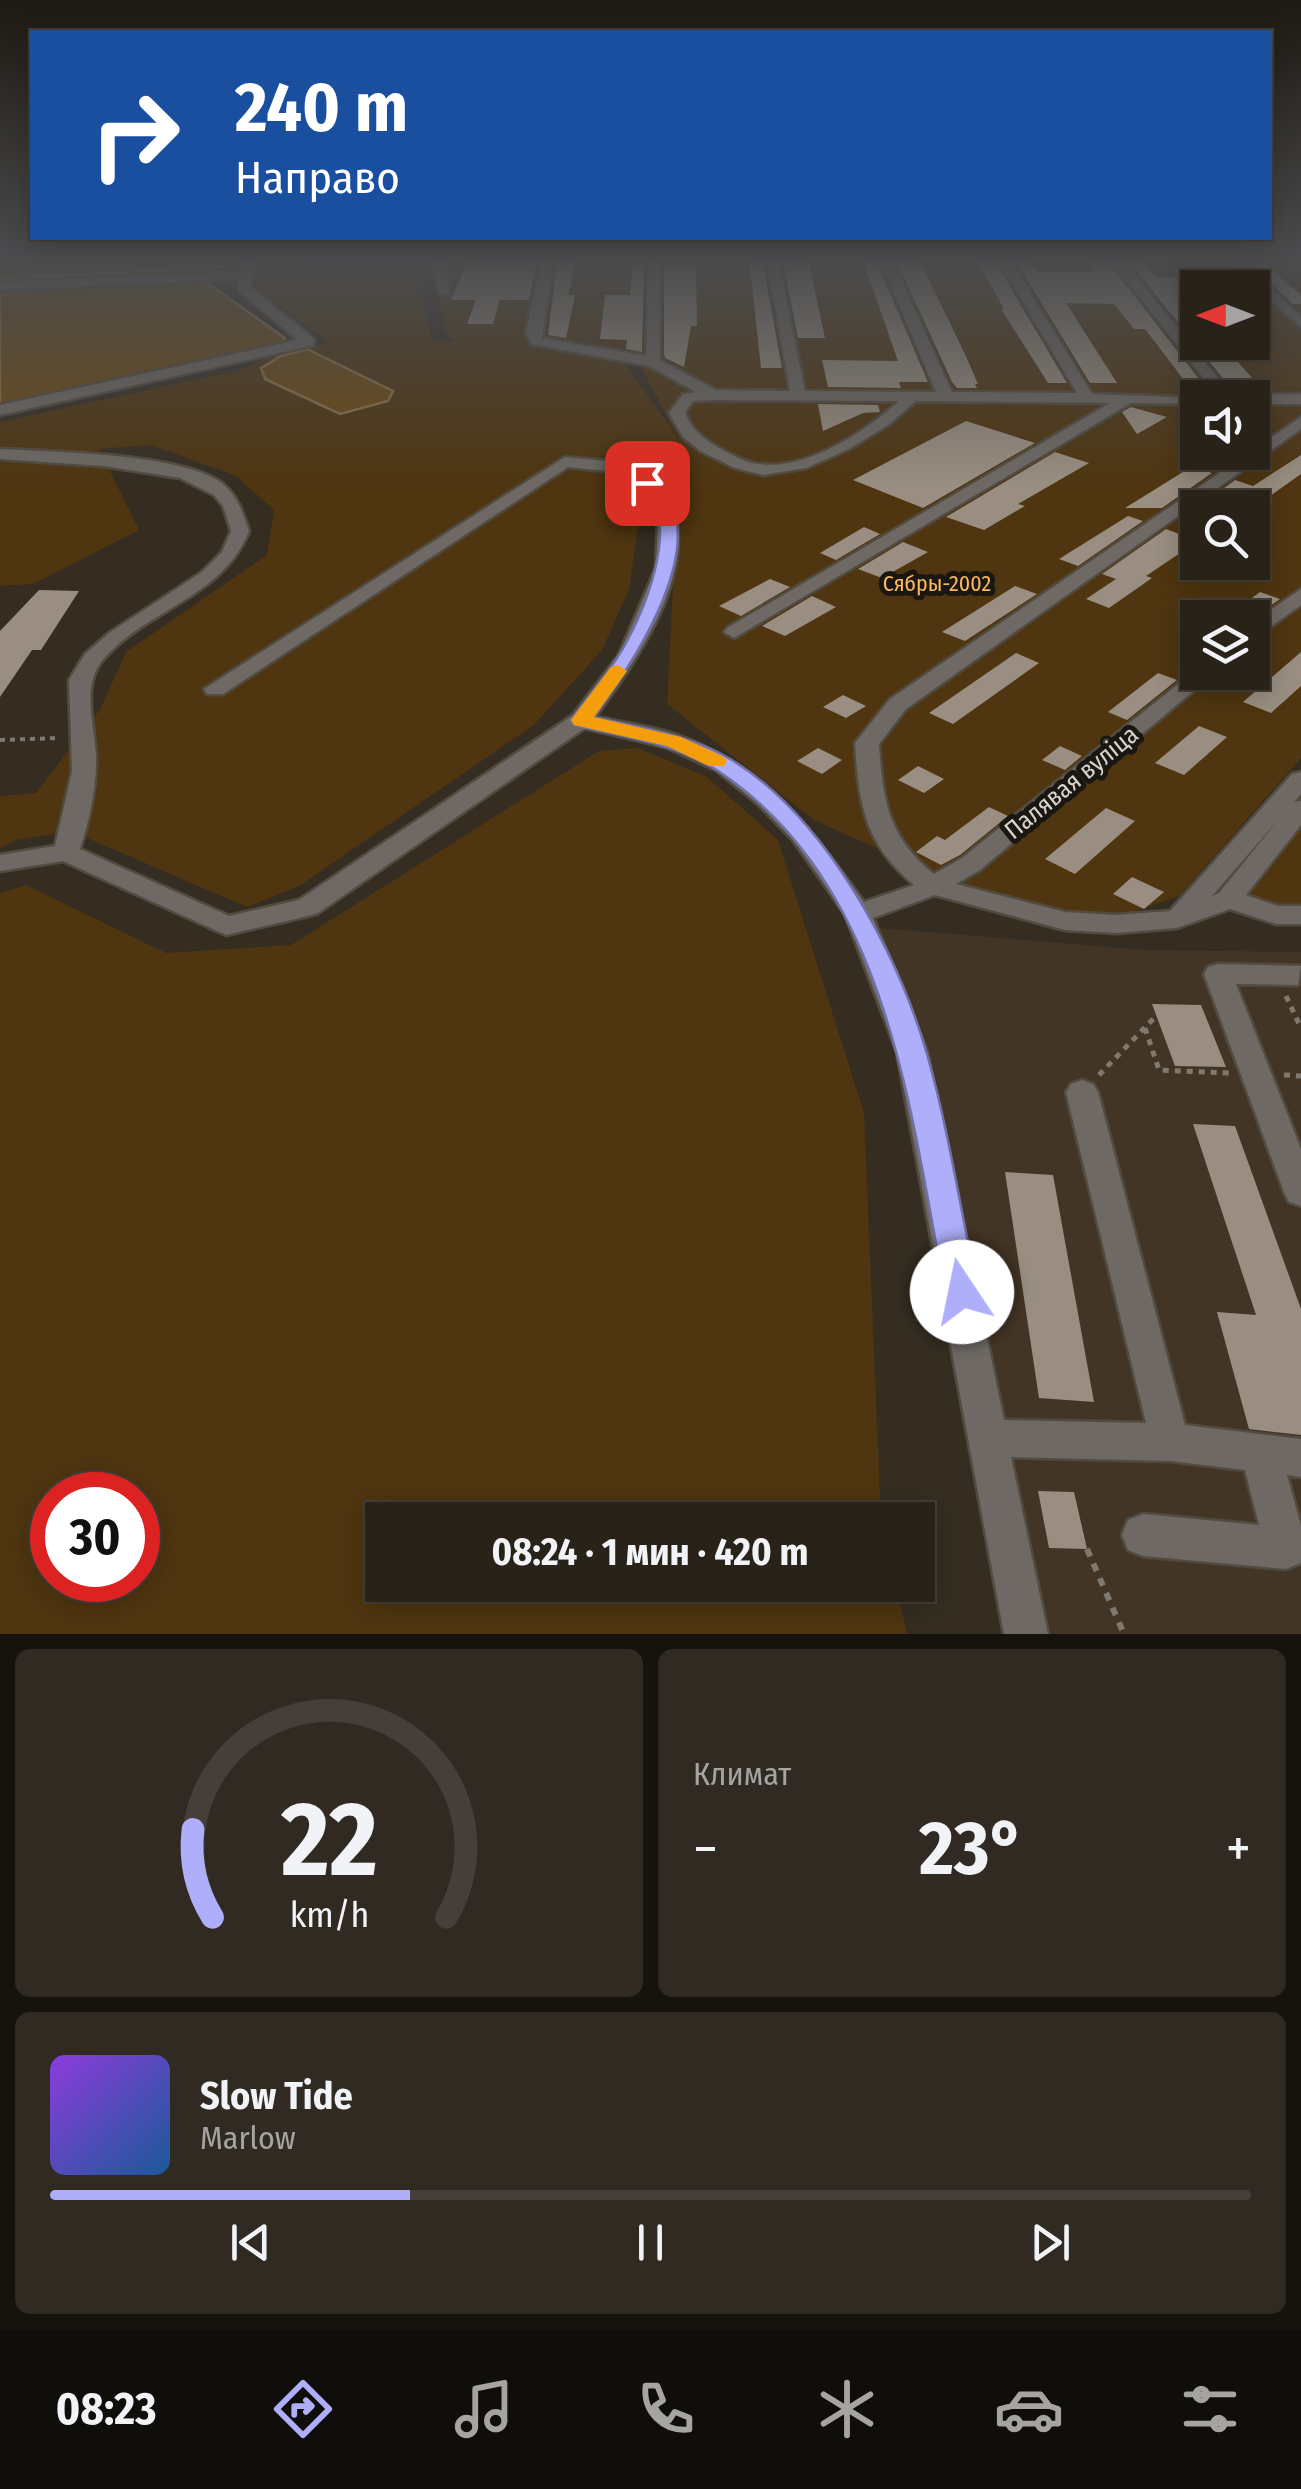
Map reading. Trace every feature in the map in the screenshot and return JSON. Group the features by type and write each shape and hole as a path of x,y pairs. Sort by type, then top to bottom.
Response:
{"street":[{"path":"0,410 309,342 300,334"},
{"path":"534,334 536,341 653,362 713,395"},
{"path":"653,334 653,362"},
{"path":"787,334 799,397"},
{"path":"918,334 946,397"},
{"path":"1048,334 1086,398"},
{"path":"1176,334 1213,380"},
{"path":"912,397 894,417 807,461 780,469 760,470 700,445 681,425 677,414 688,397 713,395 1180,399"},
{"path":"1270,399 1301,398"},
{"path":"734,632 1128,399"},
{"path":"1301,422 898,704 867,742 871,804 899,859 932,886 1065,922 1116,924 1177,918 1228,899 1301,808"},
{"path":"0,454 128,465 205,480 240,518 240,541 208,578 116,637 90,662 80,680 85,738 82,810 66,852"},
{"path":"0,864 66,852 226,926 308,907 581,720 628,656 666,568 661,494 611,466 565,462 215,689"},
{"path":"1270,621 1298,600"},
{"name":"Палявая вуліца","path":"858,913 912,897 971,864 1184,690"},
{"path":"581,720 674,742 724,765 767,799 802,836 858,913 912,1052 1026,1634"},
{"path":"1177,918 1301,778"},
{"path":"1228,899 1276,915 1301,916"},
{"path":"1287,974 1218,974 1256,1074 1292,1143 1301,1192"},
{"path":"1082,1092 1170,1442"},
{"path":"990,1438 1170,1442 1281,1456 1286,1548 1142,1535"}],"path":[{"path":"647,483 700,445"},
{"path":"0,740 85,738"},
{"path":"1287,974 1301,1028"},
{"path":"1082,1092 1156,1016"},
{"path":"1145,1028 1158,1070 1301,1076"},
{"path":"1087,1549 1124,1634"}],"shaded area":[{"path":"0,334 280,334 285,338 282,343 0,405"},
{"path":"307,349 393,391 388,401 340,414 265,379 261,368 281,356"},
{"path":"879,928 1145,950 1301,952 1301,1634 1046,1634 943,1113 920,1037"}],"green space":[{"name":"Сябры-2002","path":"318,334 431,334 432,340 455,342 447,334 1180,334 1180,360 1270,360 1270,334 1301,334 1301,758 1179,896 1112,919 934,897 885,852 814,820 667,704 680,450 636,473 643,493 629,589 602,650 534,725 299,886 247,907 71,831 15,840 0,849 0,796 36,793 101,708 126,652 267,555 274,510 236,476 151,445 99,449 139,530 33,584 0,586 0,422 241,370 272,355 330,343","holes":["542,346 636,358 681,442 622,360"]},
{"path":"638,748 707,777 778,840 864,1113 880,1502 365,1502 365,1602 900,1602 907,1634 0,1634 0,893 26,885 166,953 291,945 599,751"},
{"path":"1301,805 1301,927 1211,898"}],"building":[{"path":"601,334 642,334 642,352 626,349 627,340 600,339"},
{"path":"664,334 690,334 684,367 664,354"},
{"path":"757,334 776,334 782,368 761,368"},
{"path":"797,334 824,334 825,338 798,338"},
{"path":"889,334 908,334 928,382 899,382 901,388 828,387 822,360 898,361"},
{"path":"930,334 955,334 978,384 977,388 957,388"},
{"path":"1017,334 1038,334 1067,383 1048,383"},
{"path":"1060,334 1086,334 1117,383 1090,383"},
{"path":"1149,334 1164,334 1180,360 1184,360 1200,380 1184,380"},
{"path":"1208,360 1236,360 1254,380 1224,380"},
{"path":"818,404 878,405 880,412 863,413 823,431"},
{"path":"1131,407 1167,417 1137,434 1122,412"},
{"path":"966,421 1035,443 923,508 853,480"},
{"path":"1055,452 1089,463 1018,504 1025,506 984,530 946,517"},
{"path":"1301,455 1301,474 1270,496 1270,490 1221,490 1235,480 1253,486"},
{"path":"1186,470 1212,473 1188,490 1180,490 1180,495 1162,508 1125,508"},
{"path":"1128,516 1143,521 1078,566 1059,559"},
{"path":"864,527 880,534 836,560 820,553"},
{"path":"1166,529 1180,534 1180,553 1109,608 1086,599 1116,579 1102,574"},
{"path":"903,542 928,552 882,578 858,569"},
{"path":"770,579 790,587 741,616 719,606"},
{"path":"1015,586 1037,594 965,641 942,632"},
{"path":"39,590 79,591 41,650 32,650 0,697 0,631"},
{"path":"1260,592 1280,599 1270,606 1270,600 1249,600"},
{"path":"812,596 836,607 785,636 762,626"},
{"path":"1301,652 1301,686 1271,713 1243,702 1257,690 1270,690 1270,679"},
{"path":"1016,653 1039,663 953,724 929,713"},
{"path":"1158,673 1177,680 1127,720 1108,712"},
{"path":"843,695 866,706 846,718 823,707"},
{"path":"1199,726 1227,737 1184,775 1155,763"},
{"path":"1060,746 1082,756 1065,770 1042,760"},
{"path":"818,748 842,760 822,774 797,761"},
{"path":"918,766 944,779 924,793 898,780"},
{"path":"989,807 1008,816 960,855 941,865 916,852 937,836 945,840"},
{"path":"1106,808 1135,821 1075,874 1045,859"},
{"path":"1132,877 1164,892 1144,909 1113,894"},
{"path":"1152,1004 1201,1005 1226,1067 1175,1066"},
{"path":"1193,1124 1235,1126 1301,1309 1301,1435 1249,1429 1217,1312 1256,1315"},
{"path":"1005,1172 1053,1175 1094,1402 1039,1398"},
{"path":"1038,1491 1074,1492 1087,1549 1049,1548"}],"slow traffic":[{"path":"618,671 581,720 674,742 716,761"}],"route":[{"path":"647,483 661,494 667,522 666,568 628,656 581,720 674,742 724,765 767,799 802,836 858,913 912,1052 962,1292"}]}
